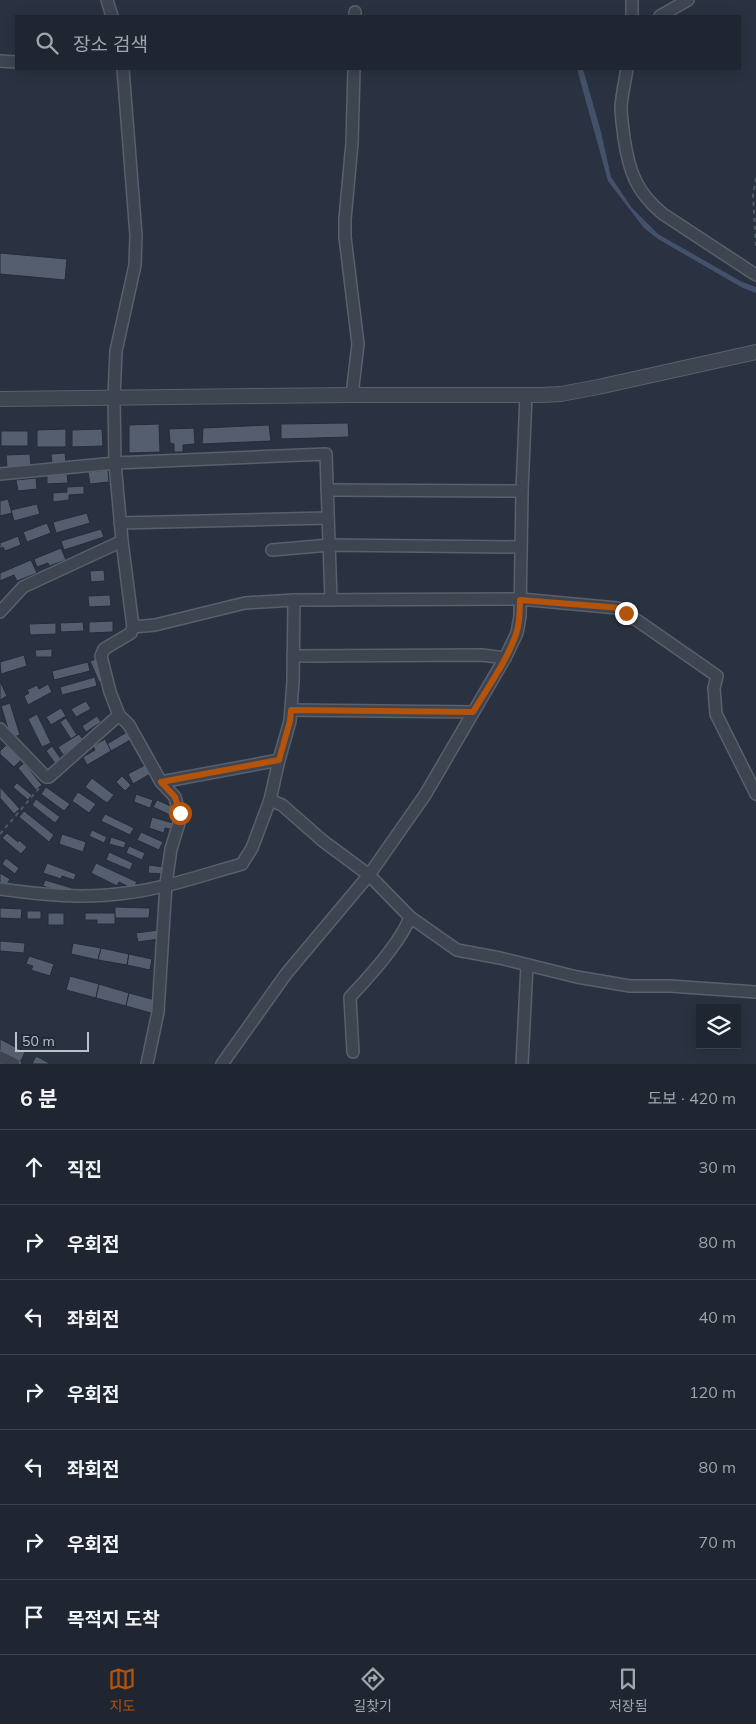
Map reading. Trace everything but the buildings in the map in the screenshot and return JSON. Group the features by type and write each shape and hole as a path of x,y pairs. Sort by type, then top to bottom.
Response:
{"street":[{"path":"107,0 112,15"},
{"path":"632,0 632,15"},
{"path":"662,15 688,0"},
{"path":"0,61 15,62"},
{"path":"123,70 136,234 134,265 116,351 114,397 115,463 120,523 133,628 131,634 104,649 102,656 110,692 119,714 129,725 161,782 175,797 180,813 180,823 171,849 166,884 158,1012 147,1064"},
{"path":"352,395 358,344 345,237 345,219 352,142 354,70"},
{"path":"627,70 621,108 622,122 631,170 642,194 663,214 756,275"},
{"path":"0,399 561,394 756,352"},
{"path":"222,1064 286,974 369,875 425,795 505,658 517,633 520,616 526,395"},
{"path":"0,474 115,463 326,454 331,600"},
{"path":"327,490 522,491"},
{"path":"120,523 328,518"},
{"path":"0,612 23,587 122,541"},
{"path":"272,550 330,545 521,547"},
{"path":"133,628 155,625 245,603 294,600 520,600 617,608 717,676 714,688 716,714 756,794"},
{"path":"0,889 77,897 128,893 242,864 252,848 270,800 290,721 294,600"},
{"path":"293,656 482,656 505,658"},
{"path":"291,710 473,712"},
{"path":"0,729 46,777 49,777 119,714"},
{"path":"161,782 279,760"},
{"path":"270,800 282,805 323,841 369,875 410,917 457,950 500,958 577,977 630,986 670,986 756,992"},
{"path":"353,1052 350,997 366,980 406,929 410,917"},
{"path":"522,1064 527,965"},
{"path":"0,1057 14,1064"}],"path":[{"path":"756,178 753,195 756,247"},
{"path":"0,834 49,777"}],"water":[{"path":"577,70 583,70 601,132 611,177 632,208 658,234 742,282 756,287 756,293 743,288 658,239 644,228 608,181"}],"route":[{"path":"180,813 175,797 161,782 279,760 290,721 291,710 473,712 492,682 517,633 520,600 609,607 617,608 626,613"}]}
